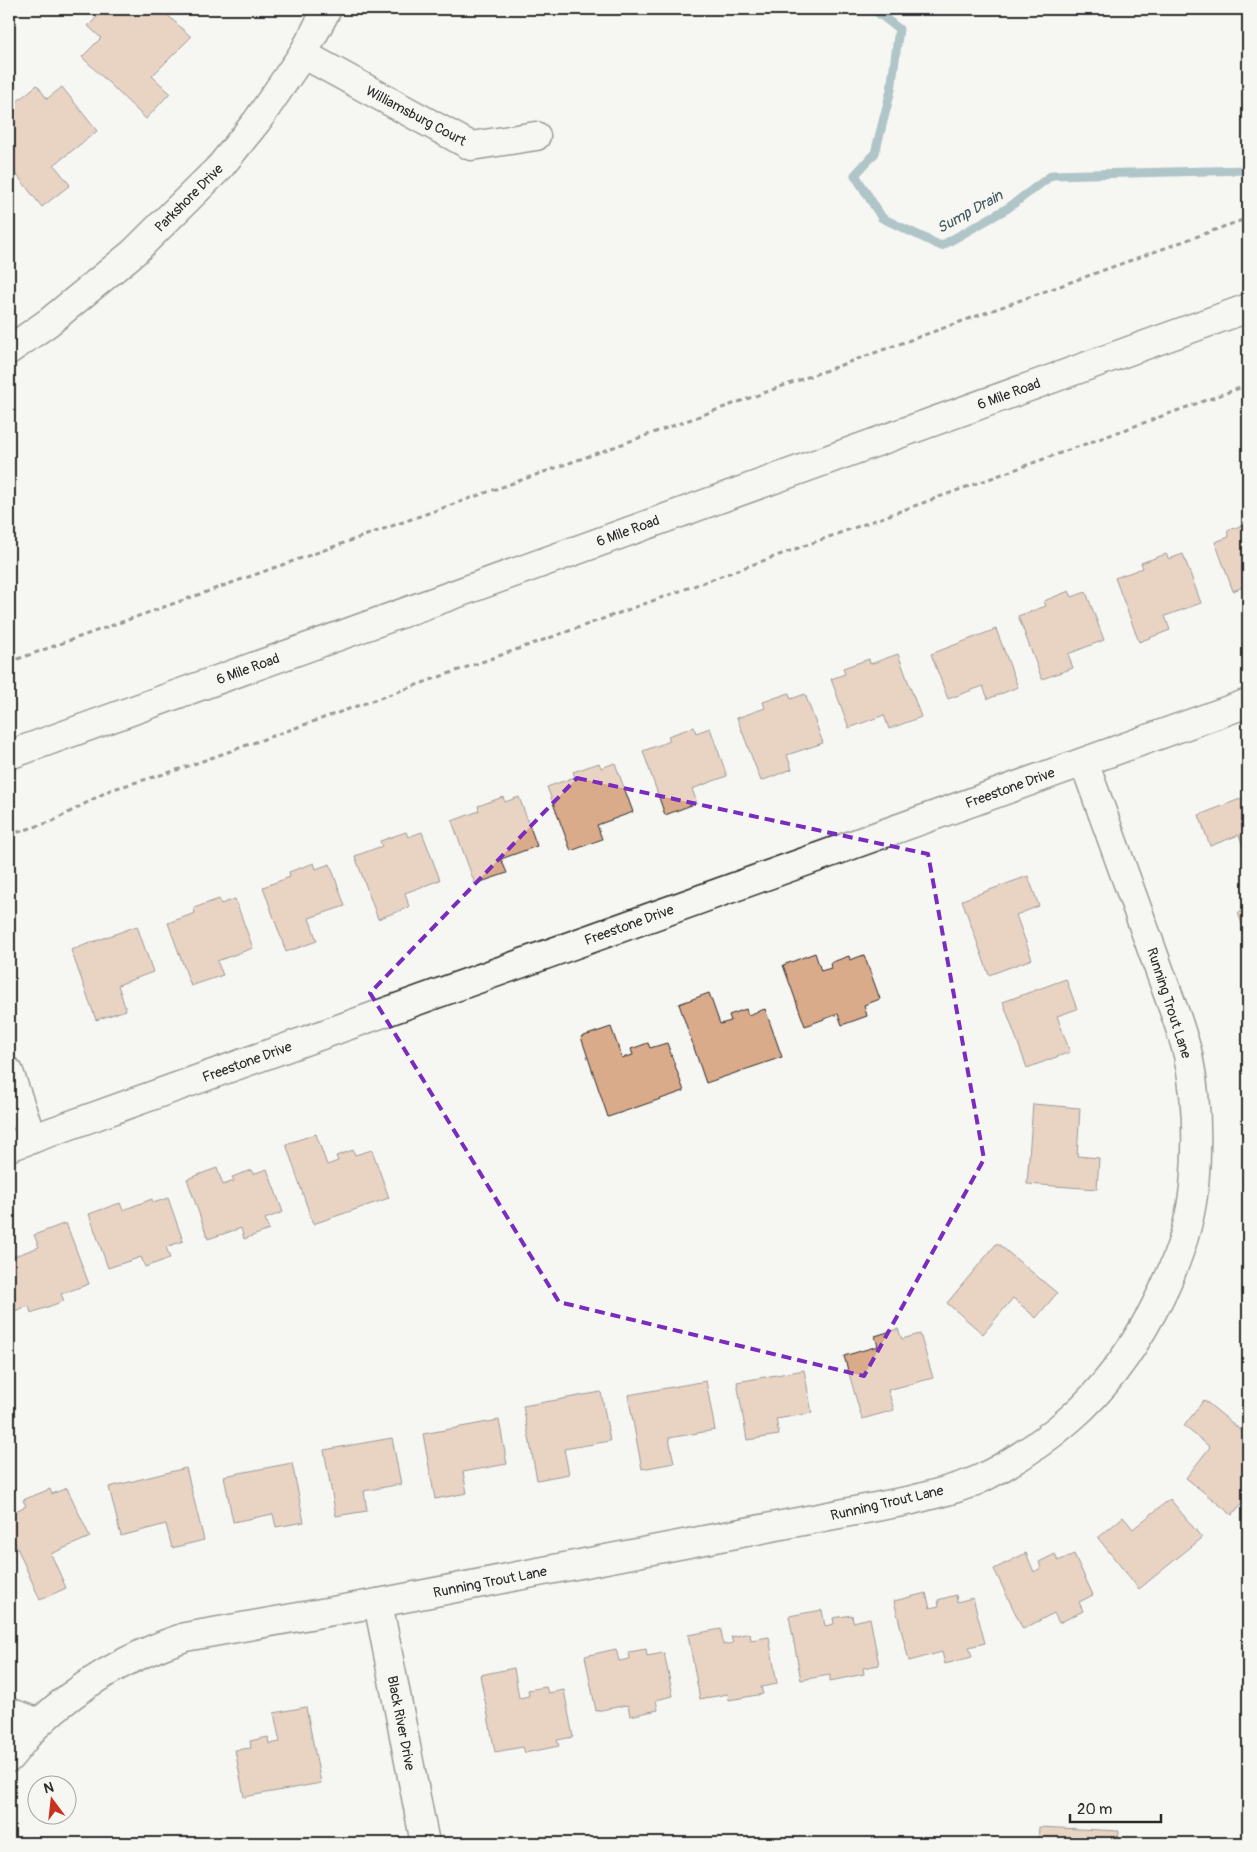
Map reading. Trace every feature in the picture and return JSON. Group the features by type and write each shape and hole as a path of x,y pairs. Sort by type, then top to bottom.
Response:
{"street":[{"name":"Parkshore Drive","path":"9,350 49,322 133,253 220,168 258,121 304,54 327,9"},
{"name":"Williamsburg Court","path":"304,54 471,146 536,136"},
{"name":"6 Mile Road","path":"9,755 1248,308"},
{"name":"Freestone Drive","path":"21,1143 1248,703"},
{"name":"Running Trout Lane","path":"9,1758 39,1723 86,1685 127,1661 185,1637 378,1603 874,1508 938,1493 982,1478 1029,1450 1073,1417 1115,1370 1157,1303 1173,1267 1186,1228 1194,1188 1195,1112 1188,1054 1084,762"},
{"path":"9,1072 21,1143"},
{"name":"Black River Drive","path":"378,1603 425,1843"},
{"path":"9,1712 39,1723"}],"path":[{"path":"9,662 579,460 1248,218"},
{"path":"9,835 53,821 110,790 174,772 1248,385"}],"highlighted area":[{"path":"577,778 928,854 984,1159 864,1376 559,1302 370,993"}],"building":[{"path":"105,9 161,9 191,37 152,76 170,93 146,119 82,57 101,38 88,26"},
{"path":"37,85 47,99 62,87 97,131 54,165 70,185 42,207 9,165 9,129 13,126 9,121 9,108"},
{"path":"1248,523 1248,585 1233,591 1215,542 1229,537 1227,531"},
{"path":"1166,554 1169,559 1183,554 1201,603 1165,616 1170,630 1139,642 1115,578 1143,568 1141,563"},
{"path":"1069,591 1072,597 1086,592 1104,640 1068,654 1073,668 1042,679 1018,616 1046,606 1044,601"},
{"path":"996,629 1018,687 988,699 983,686 948,699 931,654"},
{"path":"898,654 921,717 889,729 884,715 849,728 831,679 845,674 843,668 869,659 870,664"},
{"path":"789,693 791,699 805,694 823,743 787,755 792,769 761,781 737,718 765,708 763,702"},
{"path":"694,727 696,733 710,728 727,776 692,789 697,803 665,815 643,751 670,741 668,736"},
{"path":"599,763 601,768 615,763 633,812 597,825 602,839 571,851 547,787 575,777 573,772"},
{"path":"1248,796 1248,860 1239,835 1210,846 1199,815"},
{"path":"503,797 505,802 519,797 537,846 501,859 507,873 475,884 452,821 479,811 478,806"},
{"path":"406,832 408,837 422,832 440,880 405,893 409,907 378,919 355,856 382,846 380,841"},
{"path":"314,863 316,869 330,864 345,906 309,918 317,941 286,952 263,887 290,877 289,872"},
{"path":"1028,876 1039,906 1016,915 1032,959 989,975 962,900"},
{"path":"219,899 221,904 235,899 253,948 217,961 223,975 191,986 168,923 195,913 194,908"},
{"path":"1248,909 1248,940 1238,913"},
{"path":"137,926 153,972 118,985 126,1010 96,1020 71,950"},
{"path":"815,953 821,971 831,968 830,963 849,956 850,960 864,955 880,999 864,1005 867,1016 842,1025 838,1014 805,1026 783,965"},
{"path":"1066,979 1077,1009 1057,1016 1070,1052 1027,1068 1003,1002"},
{"path":"709,993 720,1024 731,1021 729,1015 746,1009 748,1015 765,1009 782,1057 706,1083 679,1004"},
{"path":"611,1027 622,1058 633,1055 631,1049 648,1043 650,1048 667,1043 684,1091 608,1117 581,1037"},
{"path":"1033,1104 1080,1108 1077,1156 1099,1158 1097,1189 1027,1184"},
{"path":"316,1134 327,1165 338,1161 336,1156 353,1150 355,1155 372,1150 389,1198 313,1224 286,1144"},
{"path":"217,1168 223,1185 234,1181 232,1177 251,1170 253,1174 267,1169 283,1212 265,1219 269,1230 244,1239 241,1228 208,1239 187,1179"},
{"path":"168,1198 183,1241 166,1247 170,1258 145,1267 141,1257 108,1268 89,1214 120,1203 123,1210 152,1199 153,1203"},
{"path":"66,1223 89,1284 61,1294 64,1301 31,1313 29,1306 14,1311 9,1297 9,1262 13,1260 12,1257 39,1247 34,1235"},
{"path":"997,1243 1057,1293 1036,1318 1013,1298 983,1334 947,1303"},
{"path":"898,1329 902,1339 920,1334 933,1378 888,1390 894,1410 862,1419 844,1356 878,1346 875,1336"},
{"path":"804,1370 812,1413 776,1419 779,1435 747,1440 737,1382"},
{"path":"706,1381 715,1430 669,1438 674,1463 642,1469 628,1395"},
{"path":"601,1392 610,1441 564,1449 569,1474 537,1480 523,1406"},
{"path":"1204,1400 1248,1436 1248,1503 1247,1505 1243,1502 1232,1515 1186,1478 1210,1447 1184,1426"},
{"path":"499,1420 507,1464 463,1472 467,1493 435,1499 423,1434"},
{"path":"392,1438 401,1484 364,1491 367,1511 336,1516 324,1450"},
{"path":"292,1463 304,1522 276,1527 273,1514 233,1522 224,1476"},
{"path":"186,1468 204,1540 172,1548 166,1524 121,1536 109,1487"},
{"path":"67,1488 90,1537 51,1554 66,1588 40,1600 9,1529 9,1514 26,1506 23,1500 50,1489 52,1494"},
{"path":"1170,1499 1202,1538 1139,1589 1098,1538 1123,1517 1133,1529"},
{"path":"1026,1553 1034,1572 1041,1568 1039,1562 1055,1554 1058,1561 1074,1554 1093,1595 1079,1602 1083,1611 1059,1623 1054,1613 1023,1629 994,1569"},
{"path":"926,1593 930,1608 939,1606 938,1600 956,1595 957,1602 973,1598 985,1643 969,1647 972,1657 945,1664 942,1652 909,1661 894,1601"},
{"path":"822,1610 825,1626 834,1624 833,1618 852,1615 853,1622 870,1618 879,1665 863,1668 864,1674 830,1681 830,1675 801,1680 789,1616"},
{"path":"721,1629 723,1645 733,1643 731,1637 750,1633 751,1640 769,1637 777,1684 761,1687 763,1694 729,1700 728,1694 700,1699 688,1635"},
{"path":"616,1649 619,1661 630,1659 629,1652 646,1649 647,1656 664,1653 673,1696 656,1700 658,1710 630,1716 628,1705 596,1711 585,1656"},
{"path":"514,1668 519,1698 529,1696 528,1690 546,1687 548,1693 564,1690 573,1737 557,1740 559,1746 525,1753 523,1747 495,1752 480,1675"},
{"path":"306,1707 321,1783 244,1797 235,1750 251,1748 250,1741 268,1737 269,1744 280,1742 274,1713"},
{"path":"1039,1827 1119,1831 1118,1843 1038,1843"},
{"path":"1174,1838 1199,1843 1173,1843"},
{"path":"1006,1840 1006,1843 969,1843"}],"waterway":[{"name":"Sump Drain","path":"873,9 899,29 891,90 875,153 855,175 882,218 941,246 1008,208 1052,175 1248,170"}]}
